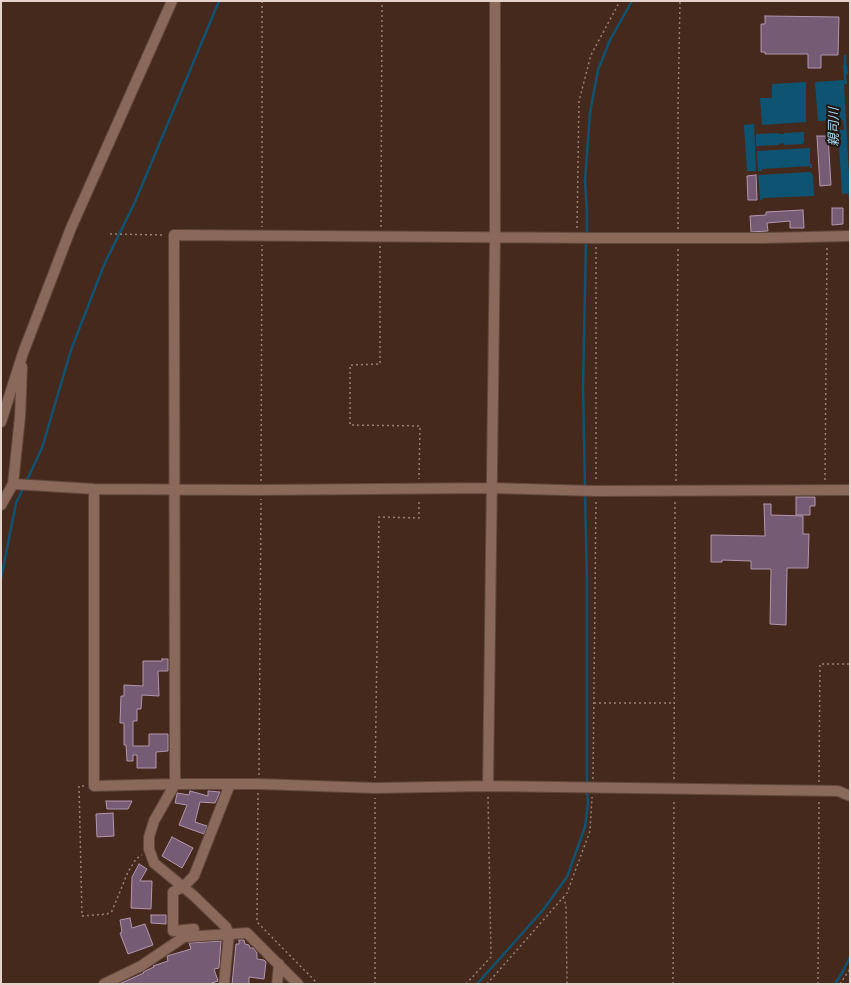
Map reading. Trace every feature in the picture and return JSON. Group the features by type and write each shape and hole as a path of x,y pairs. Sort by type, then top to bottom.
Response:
{"street":[{"path":"1,422 23,353 71,228 172,1"},
{"path":"488,786 495,237 495,1"},
{"path":"224,984 228,931 183,887 154,863 149,849 149,838 154,821 175,784 174,235 577,238 763,238 850,236"},
{"path":"1,505 13,484 20,417 23,353"},
{"path":"13,484 94,489 492,488 596,491 850,490"},
{"path":"94,489 94,786 175,784 259,784 375,788 488,786 593,789 838,791 850,796"},
{"path":"230,784 194,876 183,887 173,892 173,930 228,931 247,933 298,984"},
{"path":"104,984 141,966 184,936 228,931"},
{"path":"276,984 279,964"}],"path":[{"path":"262,1 261,489 257,922 318,984"},
{"path":"375,984 375,788 379,517 419,518 420,426 350,424 350,365 380,364 382,1"},
{"path":"577,238 579,101 591,55 620,1"},
{"path":"673,984 675,502 680,1"},
{"path":"110,234 174,235"},
{"path":"825,490 827,236"},
{"path":"487,984 567,893 590,831 593,789 594,703 596,238"},
{"path":"818,984 820,664 850,664"},
{"path":"594,703 674,703"},
{"path":"94,786 79,786 82,916 108,914 112,912 128,872 136,859 149,849"},
{"path":"466,984 491,957 488,786"},
{"path":"563,898 566,905 567,984"},
{"path":"840,984 850,969"}],"water":[{"path":"843,65 847,65 848,74 846,75 847,84 844,84 850,193 842,194 838,130 844,130 843,120 818,121 815,83 844,80"},
{"path":"806,82 806,122 762,125 760,98 772,98 772,84"},
{"path":"754,124 756,171 747,171 744,125"},
{"path":"804,132 803,144 784,145 783,143 779,145 756,146 756,134"},
{"path":"810,148 810,164 812,164 812,168 810,168 810,166 762,169 762,171 758,171 757,151"},
{"path":"810,172 813,175 814,196 763,198 760,200 758,175"}],"building":[{"path":"765,16 839,17 838,55 821,55 821,68 808,68 808,54 765,54 765,52 761,52 761,24 765,24"},
{"path":"817,136 828,136 831,185 820,186"},
{"path":"756,175 757,200 748,200 747,176"},
{"path":"832,208 843,208 843,224 832,225"},
{"path":"803,210 804,228 790,228 790,221 767,223 768,231 751,232 750,216 766,215 766,212"},
{"path":"796,497 815,497 815,506 810,506 810,515 796,515"},
{"path":"764,504 771,504 771,515 803,516 803,534 809,534 808,568 787,568 786,625 770,624 771,569 751,569 751,561 722,560 722,562 711,562 711,535 765,536"},
{"path":"162,659 168,659 168,671 158,671 159,696 142,695 141,709 137,709 137,721 133,721 133,746 149,746 149,734 168,734 168,751 156,752 156,768 137,768 137,755 133,755 133,761 127,761 126,745 124,745 124,723 120,723 121,696 124,696 124,685 143,686 143,661 162,661"},
{"path":"190,791 208,796 208,791 220,792 215,803 200,802 195,822 207,826 204,834 179,825 187,805 175,803 177,793 189,795"},
{"path":"106,801 132,801 128,809 107,809"},
{"path":"113,813 114,836 97,837 96,814"},
{"path":"172,837 193,848 182,868 162,856"},
{"path":"139,864 147,869 140,881 152,881 151,909 131,908 132,877"},
{"path":"151,915 166,915 166,924 151,923"},
{"path":"130,918 132,928 145,924 153,945 128,954 120,933 122,932 120,920"},
{"path":"239,940 244,940 245,944 249,945 250,948 253,948 257,953 257,959 264,960 266,962 264,979 249,977 249,984 232,984 236,944 239,944"},
{"path":"221,941 219,968 214,969 218,981 209,984 119,984 144,973 143,972 154,967 153,966 168,961 167,956 191,949 189,943"}],"waterway":[{"path":"26,482 42,448 71,350 104,265 135,202 219,1"},
{"path":"587,235 585,181 590,113 598,70 610,40 632,1"},
{"name":"親司川","path":"845,56 845,67"},
{"name":"親司川","path":"849,190 850,198"},
{"path":"585,487 583,387 586,240"},
{"path":"1,579 16,503 24,487"},
{"path":"585,492 587,582 587,785"},
{"path":"477,984 543,910 567,877 585,827 588,803 587,790"},
{"name":"親司川","path":"835,984 850,957"}]}
